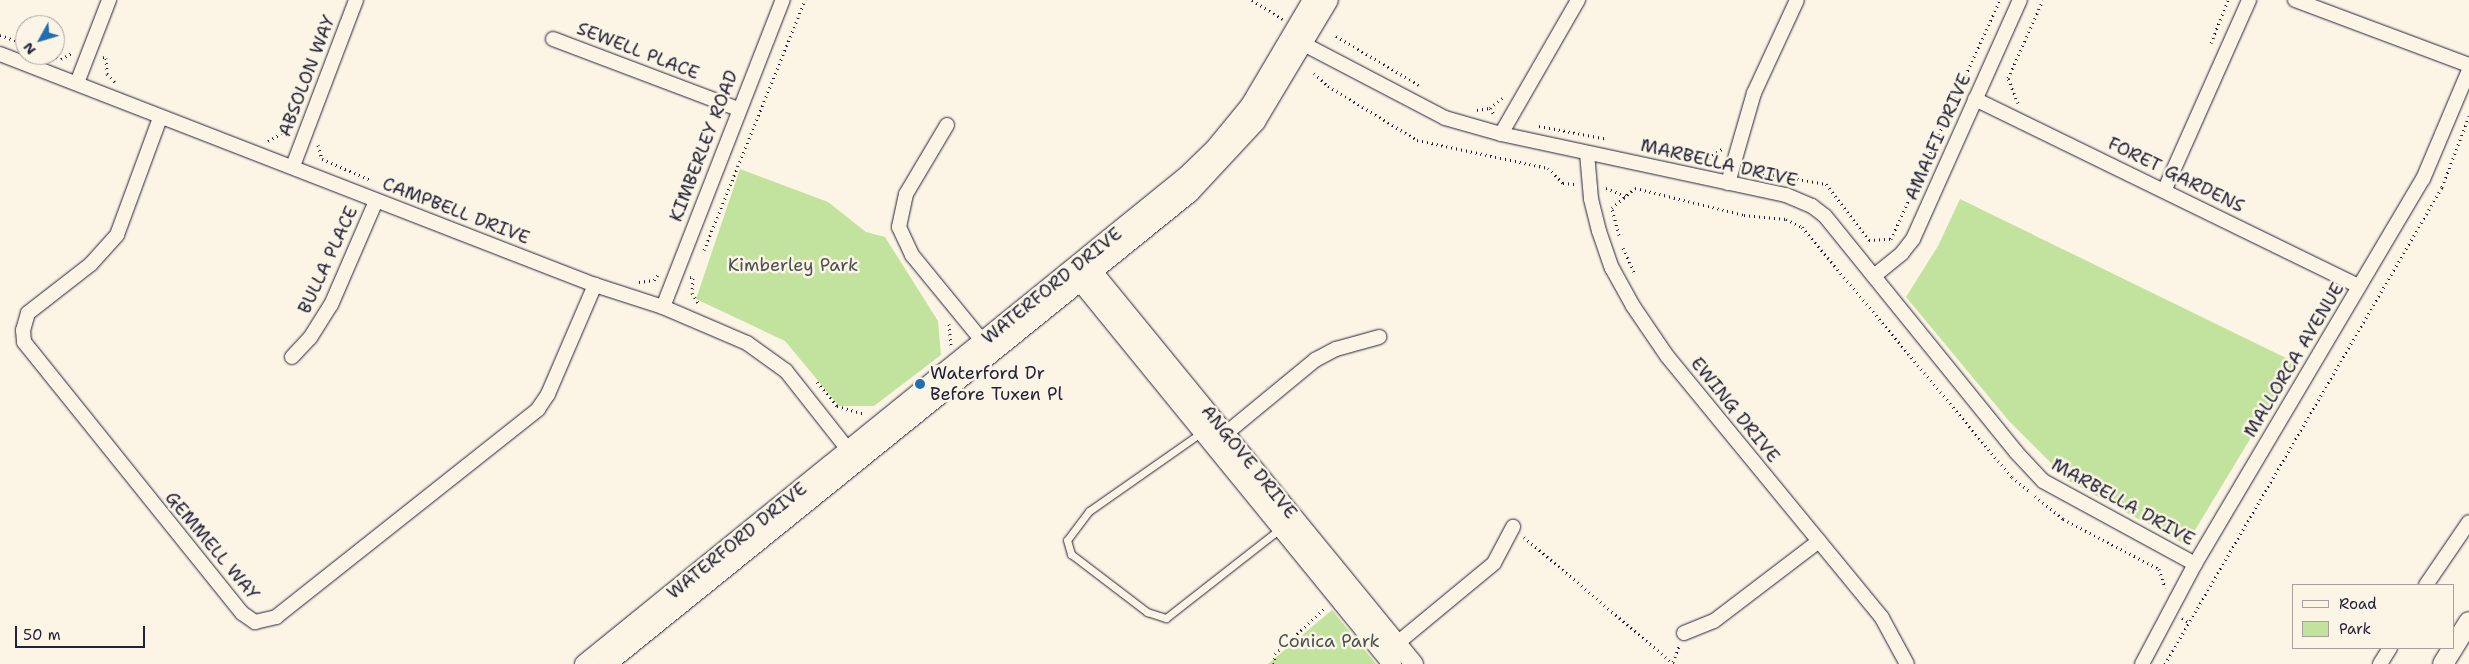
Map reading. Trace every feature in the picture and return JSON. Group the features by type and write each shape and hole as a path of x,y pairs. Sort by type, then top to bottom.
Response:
{"main road":[{"path":"2454,646 2469,622"},
{"path":"2455,664 2469,640"},
{"path":"2443,664 2452,649"}],"street":[{"path":"77,83 110,0"},
{"name":"ABSOLON WAY","path":"293,166 356,0"},
{"name":"KIMBERLEY ROAD","path":"663,307 738,109 783,0"},
{"name":"WATERFORD DRIVE","path":"595,663 1082,272 1190,193 1236,147 1256,122 1296,40 1312,0"},
{"name":"WATERFORD DRIVE","path":"1296,40 1329,0"},
{"path":"1503,129 1578,0"},
{"path":"1730,176 1754,93 1797,0"},
{"name":"AMALFI DRIVE","path":"1874,276 1902,253 1913,239 2020,0"},
{"path":"2295,0 2469,65"},
{"path":"2165,190 2247,1"},
{"name":"SEWELL PLACE","path":"554,39 738,109"},
{"name":"MARBELLA DRIVE","path":"1296,40 1418,106 1446,118 1503,129 1587,153 1730,176 1812,206 1825,216 2042,481 2195,564"},
{"name":"CAMPBELL DRIVE","path":"0,54 77,83 160,118 293,166 376,201 595,285 663,307 748,343 774,360 853,456"},
{"name":"MALLORCA AVENUE","path":"2142,664 2195,564 2427,171 2469,70"},
{"name":"FORET GARDENS","path":"1976,99 2359,286"},
{"name":"GEMMELL WAY","path":"160,118 117,235 92,264 28,313 23,330 24,342 242,613 255,622 276,617 538,409 548,394 595,285"},
{"path":"947,125 906,194 899,226 912,255 988,348"},
{"name":"EWING DRIVE","path":"1587,153 1590,185 1599,231 1612,268 1625,292 1667,356 1882,618 1908,664"},
{"name":"BULLA PLACE","path":"292,358 310,338 331,305 376,201"},
{"name":"ANGOVE DRIVE","path":"1082,272 1215,432 1391,654"},
{"path":"1215,432 1315,360 1336,349 1379,337"},
{"name":"ANGOVE DRIVE","path":"1215,432 1282,528 1391,654 1414,664"},
{"path":"2427,584 2469,522"},
{"path":"1391,654 1494,563 1513,527"},
{"path":"1684,633 1714,621 1819,541"},
{"path":"2380,664 2389,649"}],"lane":[{"path":"1215,432 1089,511 1067,540 1071,554 1147,612 1166,618 1282,528"}],"path":[{"path":"700,260 805,0"},
{"path":"1716,154 1730,176 1826,184 1869,240 1891,238 2000,0"},
{"path":"2026,106 2017,102 2008,78 2043,0"},
{"path":"2210,46 2228,0"},
{"path":"0,35 15,40"},
{"path":"1336,36 1420,86"},
{"path":"65,56 77,46 106,58 107,74 118,84"},
{"path":"1314,73 1328,86 1417,140 1548,168 1564,183 1590,185 1626,196"},
{"path":"1468,109 1490,108 1503,129"},
{"path":"2165,664 2442,187 2469,116"},
{"path":"1535,126 1543,125 1610,140"},
{"path":"260,139 269,142 293,126 318,134 318,148 322,159 378,182"},
{"path":"1695,159 1705,161 1725,147"},
{"path":"2134,161 2142,165 2166,156"},
{"path":"1625,292 1639,284 1620,241 1612,208 1635,188 1744,215 1786,219 1802,227 2012,477 2063,519 2159,569 2166,591 2159,604 2190,622"},
{"path":"634,282 654,280 664,266 693,278"},
{"path":"696,269 692,293 708,311"},
{"path":"948,322 950,349"},
{"path":"811,376 837,406 850,412 873,414"},
{"path":"1513,527 1674,664"}],"green space":[{"name":"Kimberley Park","path":"740,169 828,202 866,232 885,237 938,321 941,355 874,406 839,406 785,341 696,299"},
{"path":"1960,199 2296,363 2186,545 2069,481 2009,421 1906,297 1938,246"},
{"name":"Conica Park","path":"1332,610 1376,664 1268,664"}],"place":[{"name":"Waterford Dr Before Tuxen Pl","path":"920,384"}]}
